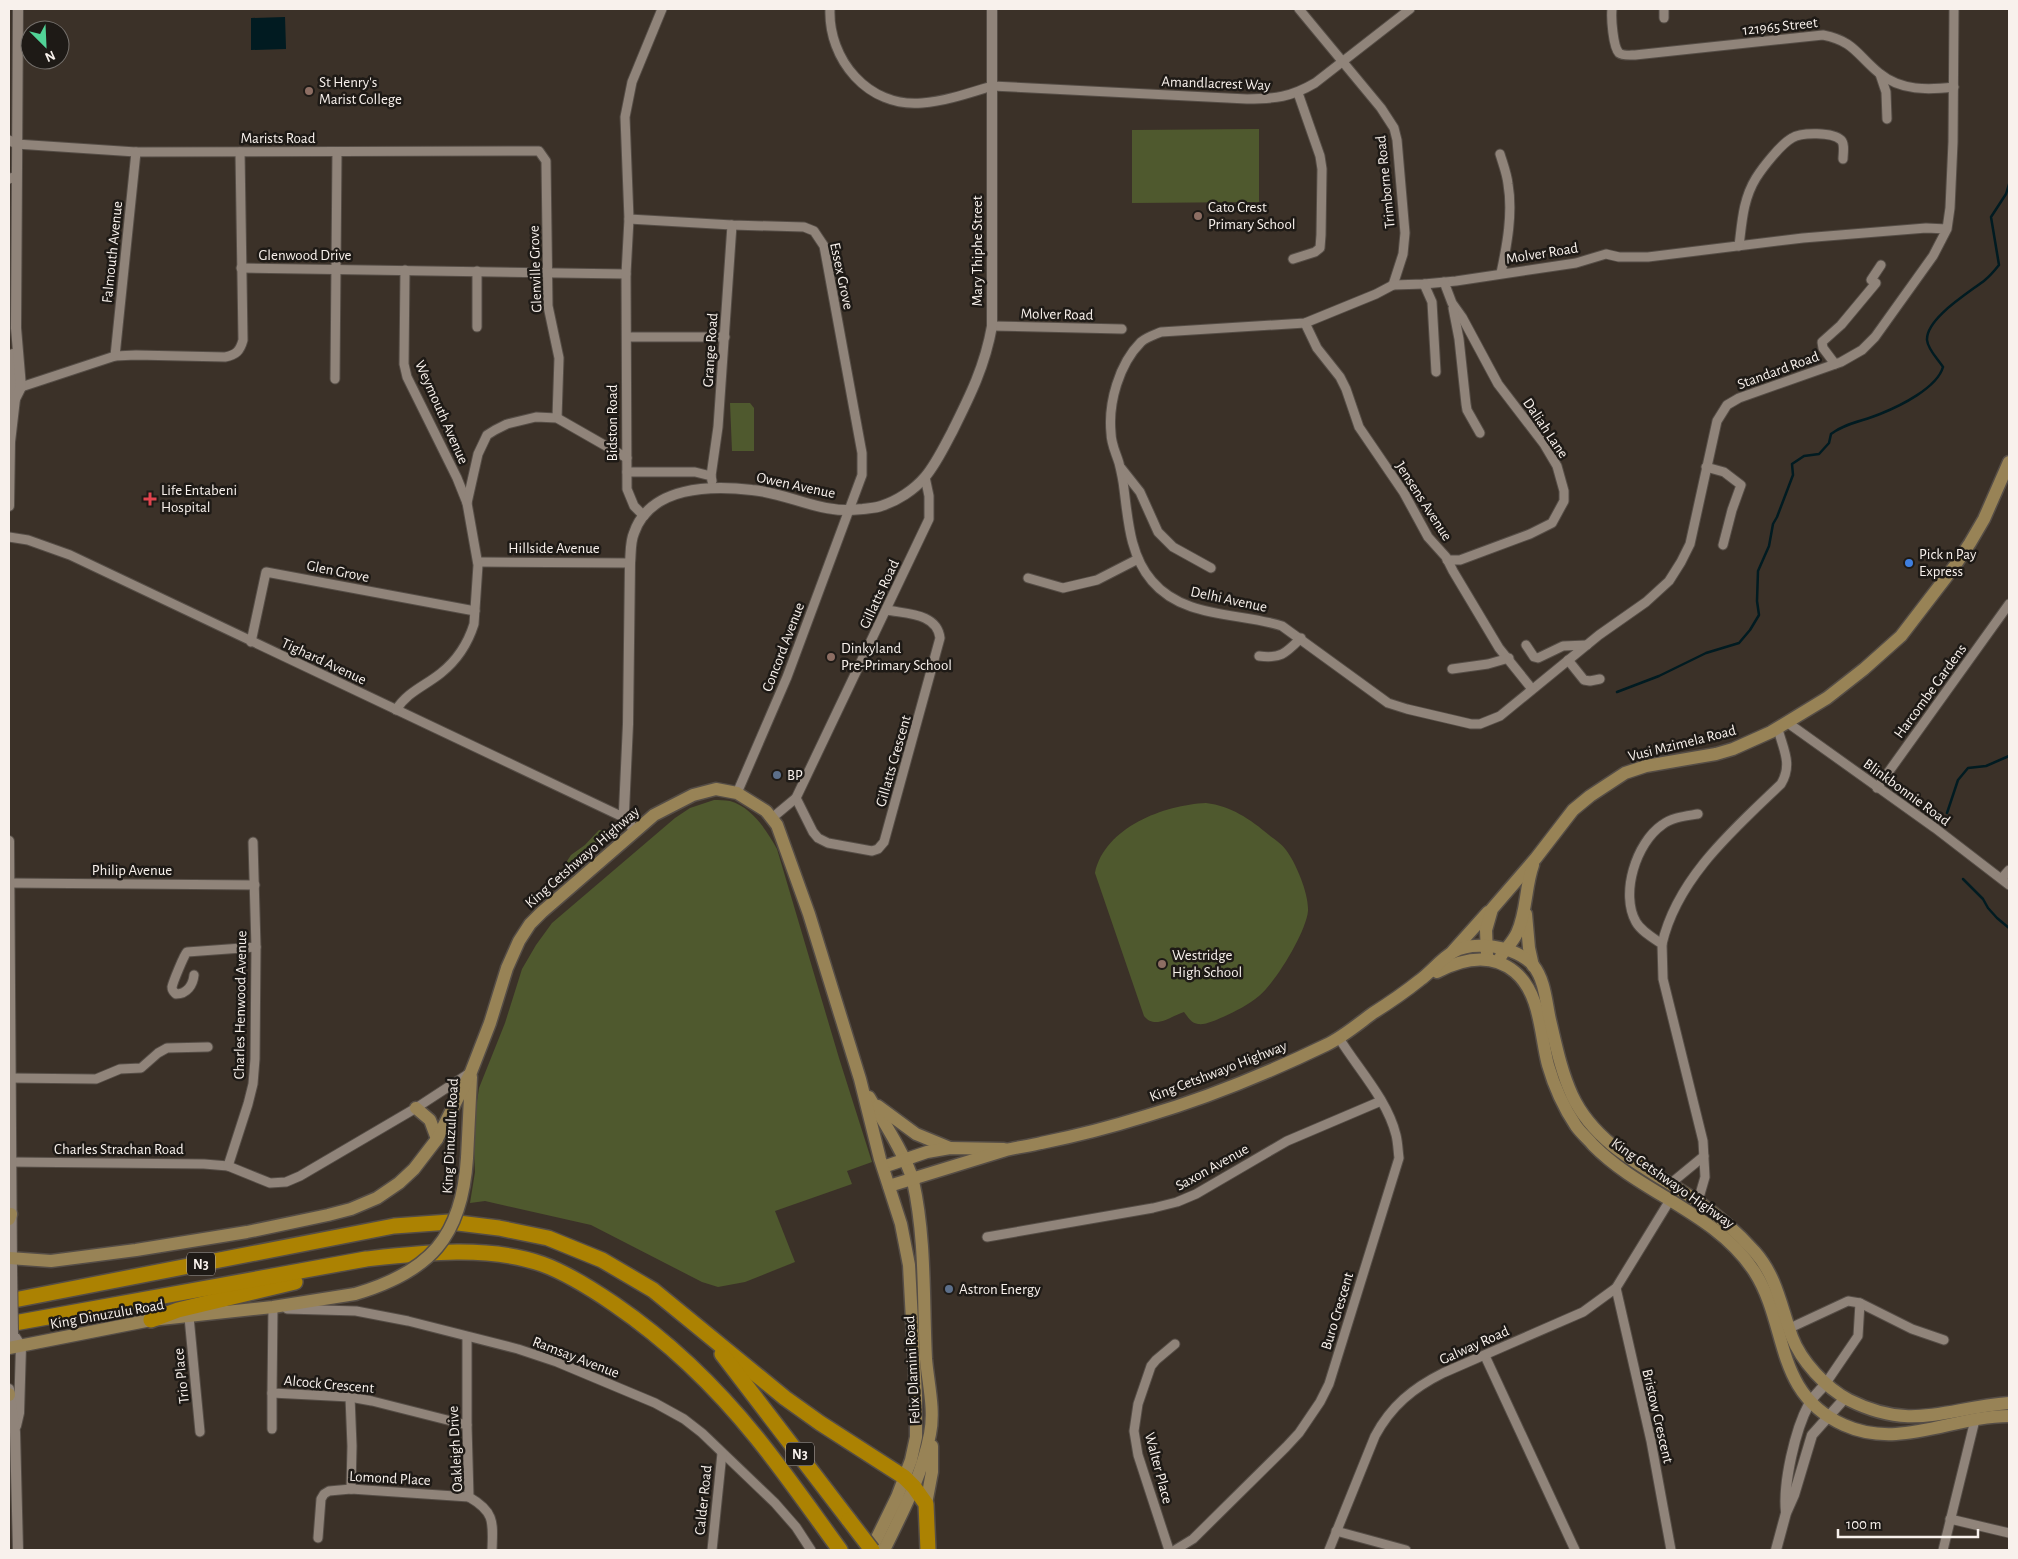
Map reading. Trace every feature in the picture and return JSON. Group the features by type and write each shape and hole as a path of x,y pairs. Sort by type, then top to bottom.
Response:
{"highway":[{"name":"N3","path":"9,1301 394,1226 450,1222 499,1228 548,1238 602,1260 653,1290 704,1331 750,1388 871,1550"},
{"name":"N3","path":"10,1333 366,1259 408,1254 451,1252 495,1254 542,1264 594,1290 640,1322 698,1373 756,1437 840,1550"},
{"path":"151,1320 178,1310 320,1276 366,1259"},
{"path":"704,1331 785,1398 909,1482 926,1504 928,1550"}],"main road":[{"name":"Vusi Mzimela Road","path":"1536,858 1527,885 1517,933 1506,949 1492,961 1486,946 1486,930 1492,908 1536,858 1573,810 1610,782 1625,774 1646,766 1716,754 1733,749 1783,726 1864,670 1901,636 1957,563 2005,484 2009,462"},
{"name":"King Cetshwayo Highway","path":"471,1072 490,1023 507,968 528,926 654,815 693,794 716,789 737,793 756,803 772,818 783,838 809,914 860,1079 883,1167 950,1148 1009,1150"},
{"path":"1524,904 1533,966"},
{"path":"1451,953 1492,908"},
{"name":"King Cetshwayo Highway","path":"889,1186 1009,1150 1148,1116 1228,1087 1280,1066 1339,1038 1421,980 1451,953 1470,946 1506,949 1522,957 1533,966 1544,991 1561,1067 1582,1114 1610,1144 1638,1164 1698,1201 1742,1238 1768,1268 1776,1284 1796,1345 1826,1383 1845,1398 1880,1413 1914,1417 1930,1417 2009,1402"},
{"name":"King Cetshwayo Highway","path":"1421,980 1454,963 1472,959 1492,961 1515,972 1530,989 1549,1066 1559,1093 1577,1128 1603,1154 1623,1170 1708,1224 1732,1245 1753,1270 1768,1300 1792,1374 1810,1402 1844,1425 1883,1435 2009,1416"},
{"name":"King Dinuzulu Road","path":"11,1262 80,1258 247,1232 351,1209 377,1198 399,1183 414,1169 437,1139 471,1072"},
{"name":"King Dinuzulu Road","path":"15,1347 151,1320 272,1309 355,1294 394,1281 422,1263 436,1249 447,1236 456,1218 464,1190 471,1072"},
{"name":"King Cetshwayo Highway","path":"860,1079 904,1160"},
{"path":"872,1101 916,1134 950,1148"},
{"path":"416,1108 430,1120 437,1139"},
{"name":"Felix Dlamini Road","path":"871,1550 897,1496 909,1482 925,1456 931,1432 923,1269 913,1179 904,1160"},
{"name":"Felix Dlamini Road","path":"883,1167 901,1224 909,1265 917,1421 909,1482 884,1550"},
{"path":"926,1504 933,1464 931,1432"}],"street":[{"path":"9,506 9,440 17,387 13,340 16,328 12,142 18,9"},
{"name":"Bidston Road","path":"644,516 634,506 627,489 626,274 629,219 625,117 632,82 662,9"},
{"path":"830,9 830,33 837,52 856,79 872,91 888,99 920,104 992,86"},
{"name":"Mary Thiphe Street","path":"924,478 946,442 978,379 988,349 992,326 992,9"},
{"name":"Trimborne Road","path":"1300,9 1389,119 1397,140 1405,233 1404,254 1393,284"},
{"name":"Amandlacrest Way","path":"992,86 1278,99 1298,93 1315,84 1410,9"},
{"name":"121965 Street","path":"1612,9 1614,40 1617,51 1623,55 1635,56 1823,35 1846,42 1880,74 1910,88 1927,90 1954,87"},
{"path":"1664,9 1664,18"},
{"name":"Standard Road","path":"1480,724 1500,716 1587,645 1658,592 1682,562 1690,544 1717,421 1727,405 1739,398 1856,355 1875,337 1932,256 1947,229 1950,208 1953,142 1954,9"},
{"path":"1880,74 1886,92 1887,119"},
{"path":"1293,259 1315,252 1320,248 1321,235 1322,169 1320,156 1298,93"},
{"path":"1739,246 1744,207 1749,192 1756,178 1786,142 1796,136 1828,135 1841,140 1844,159"},
{"name":"Marists Road","path":"12,142 136,152 539,151"},
{"name":"Glenville Grove","path":"539,151 546,161 548,306 559,358 558,418"},
{"name":"Falmouth Avenue","path":"115,356 136,152"},
{"path":"240,152 241,268"},
{"path":"335,380 338,152"},
{"path":"1500,154 1508,183 1510,200 1506,252 1501,273"},
{"name":"Essex Grove","path":"629,219 732,226 808,228 819,237 824,246 862,453 862,475 850,510"},
{"name":"Grange Road","path":"712,476 725,337 732,226"},
{"name":"Molver Road","path":"1148,338 1161,332 1175,330 1305,323 1376,294 1393,284 1444,282 1576,263 1606,254 1619,257 1679,255 1803,238 1902,230 1947,229"},
{"path":"1834,364 1823,348 1822,342 1842,325 1876,283 1871,280 1881,265"},
{"name":"Glenwood Drive","path":"17,387 115,356 225,357 234,355 241,349 243,340 241,268 626,274"},
{"name":"Weymouth Avenue","path":"405,270 404,364 408,377 457,478 467,503"},
{"path":"476,327 477,271"},
{"name":"Daliah Lane","path":"1444,282 1452,303 1498,384 1544,444 1557,466 1564,491 1564,501 1552,523 1530,534 1460,560 1448,560"},
{"path":"1424,284 1432,302 1436,372"},
{"path":"1452,303 1459,339 1466,404 1480,433"},
{"name":"Jensens Avenue","path":"1305,323 1317,348 1340,377 1359,427 1404,493 1428,537 1448,560 1499,648 1509,658 1532,689"},
{"name":"Molver Road","path":"992,326 1122,329"},
{"path":"627,337 725,337"},
{"name":"Delhi Avenue","path":"1148,338 1131,354 1122,371 1111,412 1111,434 1120,466 1126,516 1132,544 1138,559 1152,582 1186,606 1210,612 1265,620 1282,626 1388,702 1462,722 1480,724"},
{"path":"396,710 406,696 440,674 455,659 471,634 475,611 478,562 467,503 478,454 487,435 506,424 528,418 545,416 558,418 627,458"},
{"path":"1120,466 1140,492 1158,532 1173,547 1211,568"},
{"path":"1706,467 1724,472 1741,485 1732,510 1723,546"},
{"path":"627,472 696,472 712,476 711,488"},
{"name":"Owen Avenue","path":"644,516 656,503 669,496 711,488 752,490 778,494 832,509 850,510 880,507 911,490 924,478"},
{"name":"Gillatts Road","path":"772,818 796,798 929,519 929,496 924,478"},
{"name":"Concord Avenue","path":"737,793 787,676 850,510"},
{"path":"635,831 625,818 624,811 628,724 630,563 633,536 644,516"},
{"name":"Tighard Avenue","path":"9,537 28,540 70,554 251,642 625,818"},
{"path":"1028,578 1063,588 1097,580 1138,559"},
{"name":"Hillside Avenue","path":"478,562 630,563"},
{"name":"Glen Grove","path":"251,642 266,572 475,611"},
{"name":"Gillatts Crescent","path":"796,798 813,832 822,840 872,851 878,849 884,842 940,638 938,627 928,619 887,610"},
{"name":"Harcombe Gardens","path":"1877,788 2008,610"},
{"path":"1259,656 1279,656 1286,653 1301,638"},
{"path":"1526,645 1534,657 1538,658 1564,646 1587,645"},
{"path":"1452,668 1488,664 1509,658"},
{"path":"1568,660 1584,680 1600,679"},
{"path":"1698,1201 1706,1177 1701,1132 1663,979 1662,944 1667,922 1694,875 1781,784 1786,775 1788,766 1783,726"},
{"name":"Blinkbonnie Road","path":"1783,726 1877,788 2006,881"},
{"path":"1662,944 1652,938 1636,923 1628,895 1630,882 1637,860 1646,841 1654,831 1668,821 1698,814"},
{"path":"9,840 10,1333 15,1347 19,1413 15,1432"},
{"name":"Charles Henwood Avenue","path":"228,1166 253,1084 256,1033 256,947 253,842"},
{"path":"2006,881 2009,870"},
{"name":"Philip Avenue","path":"9,883 255,885"},
{"path":"194,976 193,984 185,992 176,994 173,991 172,988 183,956 187,952 256,947"},
{"name":"Buro Crescent","path":"1175,1550 1193,1539 1292,1440 1312,1413 1329,1384 1399,1158 1396,1134 1380,1100 1339,1038"},
{"path":"10,1078 96,1079 120,1069 141,1068 158,1053 167,1048 208,1047"},
{"path":"228,1166 270,1184 286,1182 300,1176 416,1108 471,1072"},
{"name":"Saxon Avenue","path":"987,1237 1153,1208 1177,1202 1196,1194 1288,1141 1380,1100"},
{"path":"1670,1184 1704,1156"},
{"name":"Charles Strachan Road","path":"10,1162 185,1163 228,1166"},
{"name":"Galway Road","path":"1329,1550 1375,1436 1383,1420 1398,1402 1423,1383 1583,1312 1616,1288 1670,1200"},
{"name":"Bristow Crescent","path":"1616,1288 1651,1441 1671,1550"},
{"path":"1790,1328 1842,1302 1860,1303 1912,1329 1944,1340"},
{"path":"1786,1513 1784,1498 1799,1429 1810,1402 1826,1383 1858,1336 1860,1303"},
{"name":"Ramsay Avenue","path":"272,1309 356,1311 398,1319 557,1362 655,1403 684,1419 722,1452 758,1486 796,1527 811,1550"},
{"name":"Alcock Crescent","path":"272,1309 272,1393 350,1397 466,1426"},
{"name":"Trio Place","path":"189,1317 200,1432"},
{"name":"Oakleigh Drive","path":"467,1337 466,1426 469,1496 488,1511 493,1528 492,1550"},
{"name":"Walter Place","path":"1169,1550 1138,1455 1134,1431 1138,1404 1151,1366 1175,1344"},
{"path":"1485,1356 1575,1550"},
{"path":"9,1388 15,1432 18,1550"},
{"path":"272,1393 272,1429"},
{"path":"350,1397 351,1489"},
{"path":"1776,1550 1786,1513 1794,1495 1812,1435 1845,1398"},
{"path":"1943,1550 1975,1420"},
{"name":"Calder Road","path":"712,1550 722,1452"},
{"name":"Lomond Place","path":"318,1538 321,1499 324,1494 337,1490 351,1489 469,1496"},
{"path":"1950,1519 2009,1533"},
{"path":"1336,1531 1406,1550"}],"green space":[{"path":"1259,129 1259,202 1132,203 1132,130"},
{"path":"730,403 750,403 754,408 754,451 732,451"},
{"path":"714,800 730,801 745,808 764,827 777,849 872,1162 847,1171 852,1184 775,1211 795,1262 745,1282 718,1287 702,1282 591,1225 485,1201 470,1203 475,1172 473,1129 479,1088 505,1023 522,969 536,945 552,923 675,818 690,808"},
{"path":"1206,803 1224,807 1240,814 1284,848 1294,863 1304,888 1308,904 1306,920 1296,943 1274,980 1251,1002 1223,1017 1204,1024 1193,1022 1184,1012 1163,1021 1153,1022 1144,1016 1095,873 1101,857 1123,831 1155,814 1172,808"},
{"path":"599,830 611,832 562,883 558,875 571,855 585,845"}],"water":[{"path":"285,17 286,49 251,50 251,18"}],"waterway":[{"path":"1617,692 1659,676 1706,653 1739,643 1750,630 1759,615 1757,601 1758,571 1769,546 1773,524 1793,475 1792,464 1804,456 1819,454 1829,443 1831,434 1836,430 1888,411 1907,401 1926,389 1939,375 1943,367 1929,347 1927,340 1929,332 1934,323 1950,306 1987,278 1999,265 1991,217 2006,194 2009,184"},
{"path":"1947,813 1958,780 1968,768 1986,766 2009,756"},
{"path":"1963,879 1983,899 1997,918 2009,928"}],"place":[{"name":"St Henry's Marist College","path":"309,91"},
{"name":"Cato Crest Primary School","path":"1198,216"},
{"name":"Life Entabeni Hospital","path":"150,499"},
{"name":"Pick n Pay Express","path":"1909,563"},
{"name":"Dinkyland Pre-Primary School","path":"831,657"},
{"name":"BP","path":"777,775"},
{"name":"Westridge High School","path":"1162,964"},
{"name":"Astron Energy","path":"949,1289"}]}
